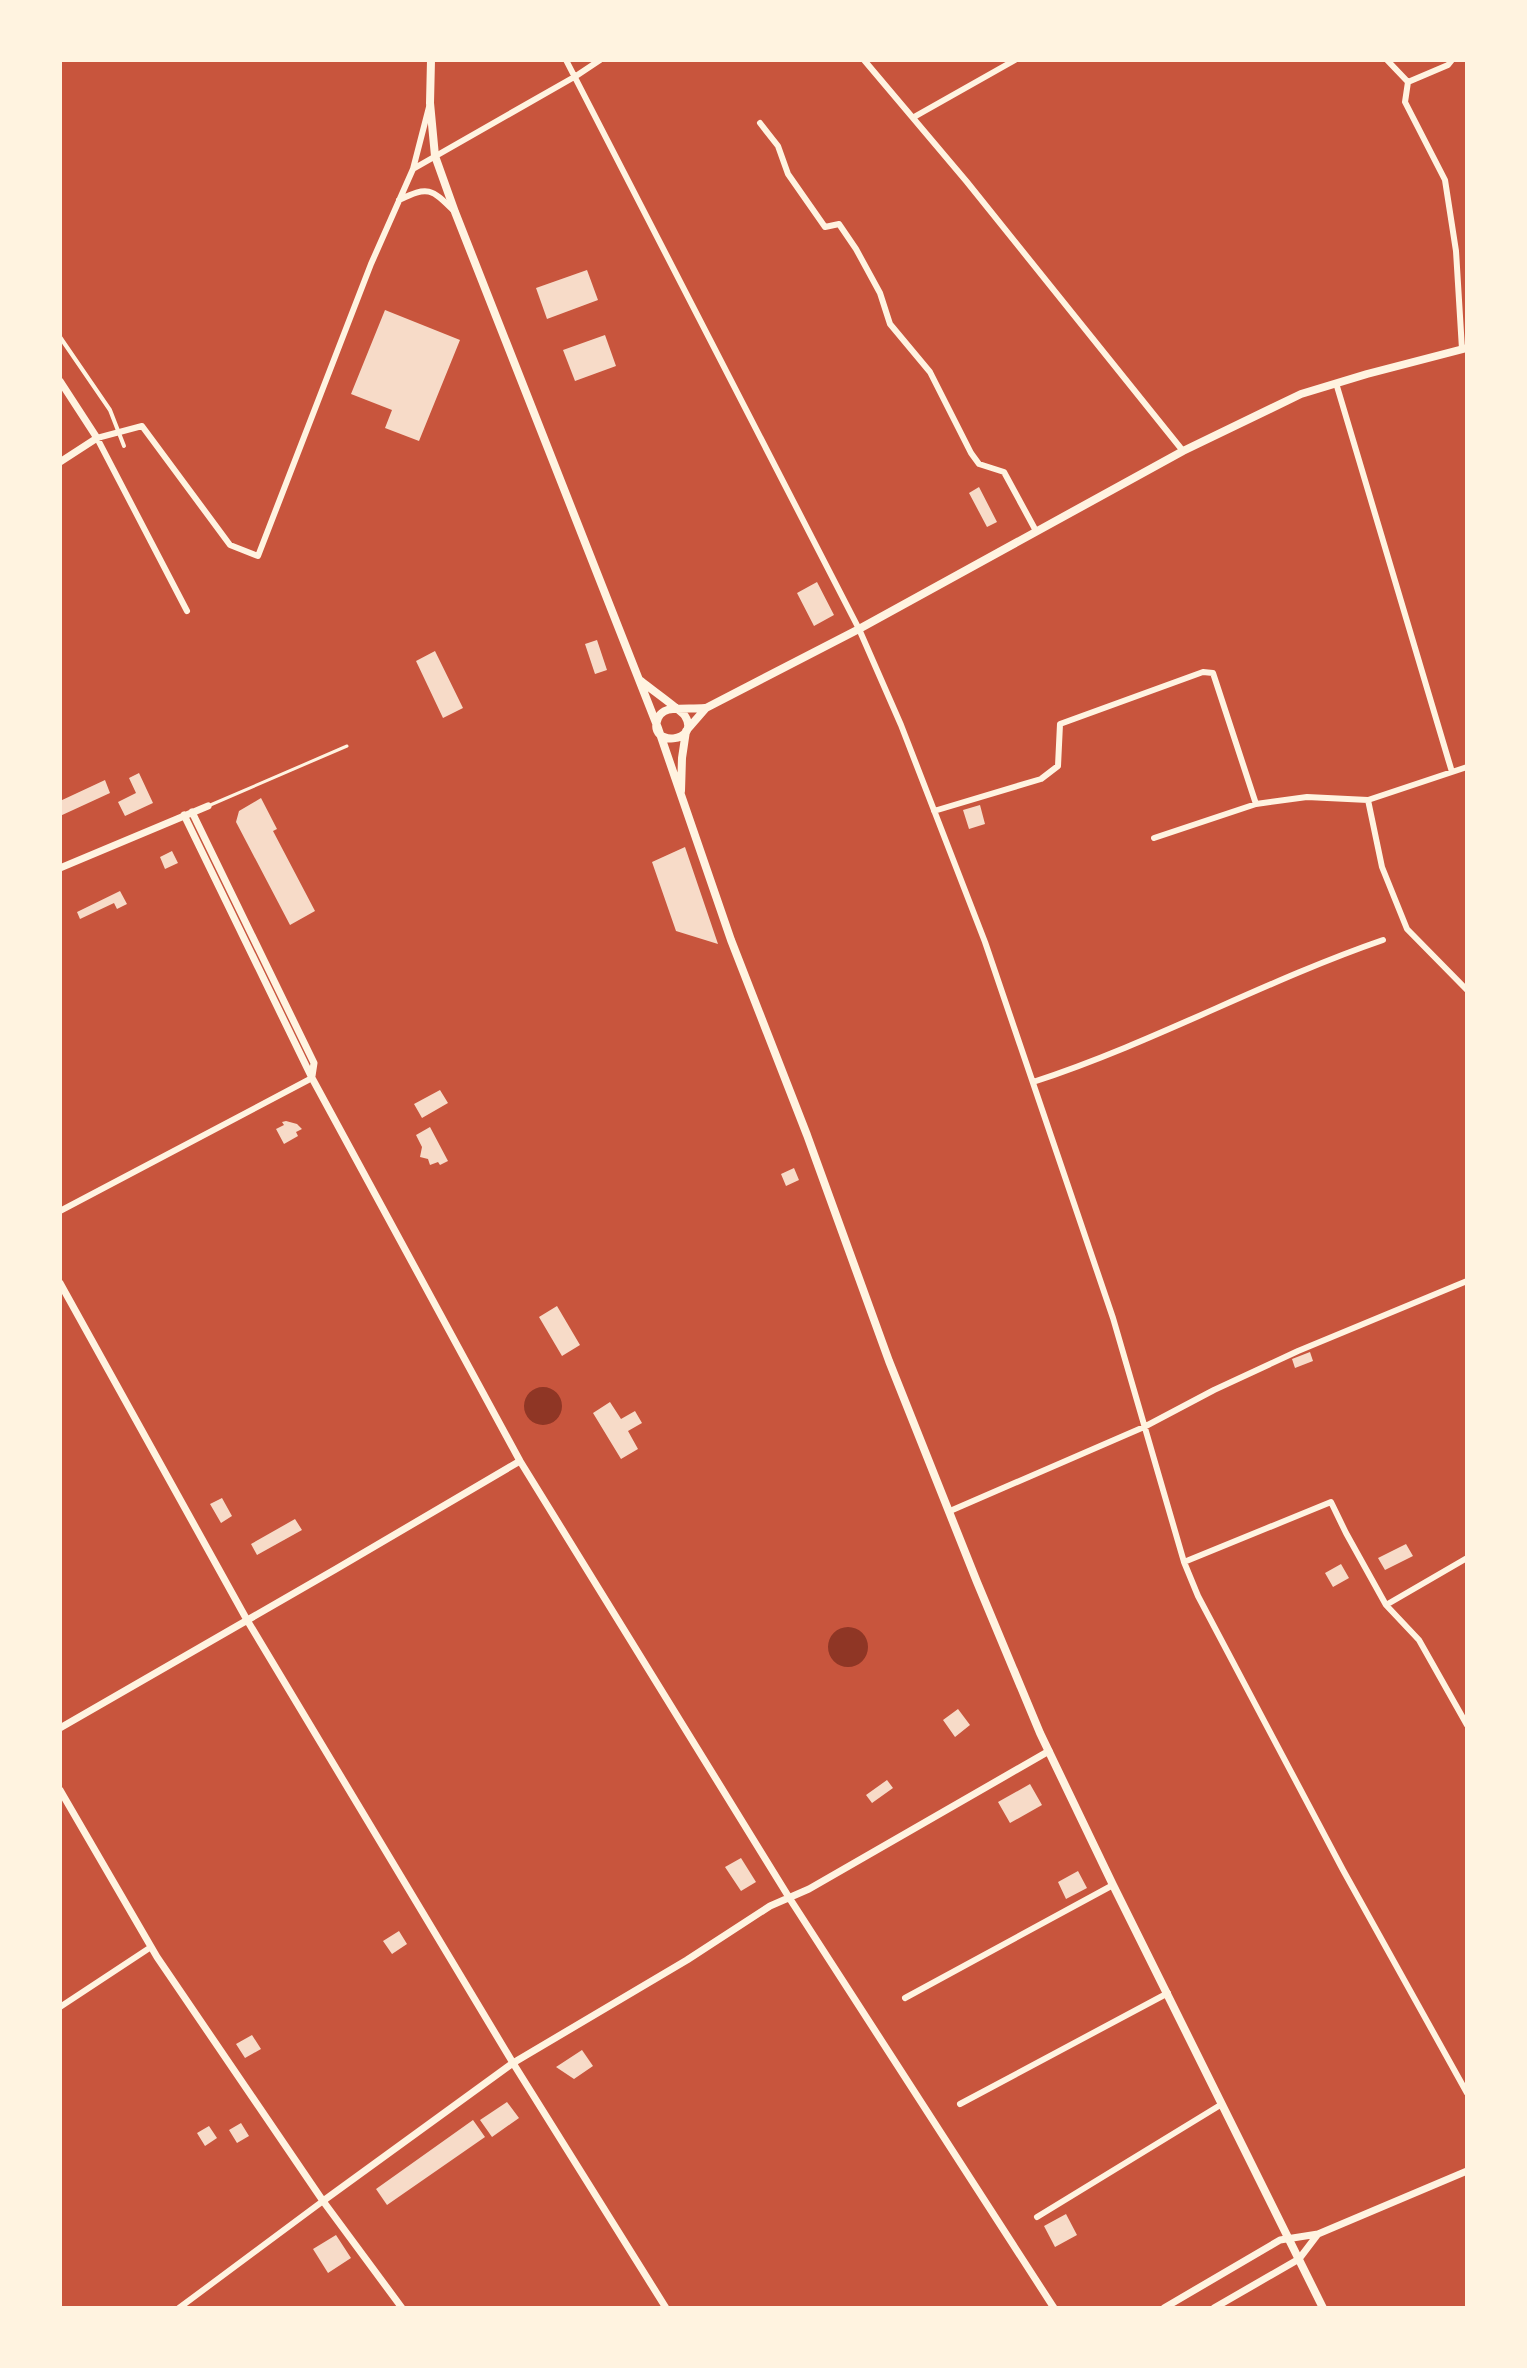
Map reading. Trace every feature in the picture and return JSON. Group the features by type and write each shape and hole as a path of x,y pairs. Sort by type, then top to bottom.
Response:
{"main road":[{"path":"431,60 430,103 435,156 658,728 681,799 889,1361 977,1582 1049,1751 1323,2308"},
{"path":"706,708 663,711 657,722 658,728 667,738 681,737 706,708 859,629 1183,451 1301,394 1464,348"},
{"path":"639,680 687,717 681,799"}],"street":[{"path":"566,60 859,629 901,725 985,942 1033,1082 1113,1318 1184,1562 1198,1596 1268,1731 1467,2093"},
{"path":"413,169 600,60"},
{"path":"864,60 914,117 1183,451"},
{"path":"914,117 1015,60"},
{"path":"1387,60 1408,82"},
{"path":"1408,82 1448,65 1452,60"},
{"path":"1408,82 1405,102 1445,180 1456,251 1464,348"},
{"path":"60,462 97,438 142,426 230,545 258,556 365,278 413,169 430,103"},
{"path":"760,123 778,146 788,174 825,227 839,224 856,249 880,293 890,324 930,372 971,453 979,464 1004,472 1036,531"},
{"path":"399,200 420,190 431,192 455,212"},
{"path":"60,337 110,410 124,446"},
{"path":"60,381 97,438 187,611"},
{"path":"1336,383 1452,772"},
{"path":"934,811 1041,779 1058,766 1060,724 1203,672 1213,673 1256,804"},
{"path":"1154,838 1256,804 1307,797 1368,800 1467,767"},
{"path":"1368,800 1382,867 1407,929 1467,990"},
{"path":"60,868 208,806"},
{"path":"188,813 312,1078 520,1461 790,1899 1054,2308"},
{"path":"1399,933 1407,929"},
{"path":"1033,1082 1132,1046 1270,984 1383,940"},
{"path":"60,1211 312,1078"},
{"path":"950,1511 1144,1427 1298,1351 1467,1281"},
{"path":"60,1283 247,1620 513,2063 666,2308"},
{"path":"60,1728 520,1461"},
{"path":"1184,1562 1331,1502 1386,1605 1419,1640 1467,1725"},
{"path":"1386,1605 1467,1558"},
{"path":"179,2308 513,2063 687,1960 770,1906 790,1899 1049,1751"},
{"path":"60,1790 151,1947 323,2201 402,2308"},
{"path":"905,1998 1113,1885"},
{"path":"60,2007 151,1947"},
{"path":"960,2104 1168,1993"},
{"path":"1037,2217 1222,2104"},
{"path":"1164,2308 1280,2240 1318,2234 1467,2171"},
{"path":"1214,2308 1299,2259 1318,2234"}],"lane":[{"path":"208,806 347,746"}],"shaded area":[{"path":"543,1387 557,1392 562,1406 557,1420 543,1425 529,1420 524,1406 529,1392"},
{"path":"848,1627 862,1633 868,1647 862,1661 848,1667 834,1661 828,1647 834,1633"}],"building":[{"path":"587,270 598,300 547,319 536,288"},
{"path":"385,310 460,340 419,441 385,428 392,410 351,394"},
{"path":"605,335 616,366 575,381 563,350"},
{"path":"979,487 997,522 987,527 969,493"},
{"path":"817,582 834,615 814,626 797,593"},
{"path":"597,640 607,670 595,674 585,644"},
{"path":"435,651 463,708 443,718 416,661"},
{"path":"139,773 153,803 125,816 118,802 136,793 129,778"},
{"path":"105,780 110,793 60,816 60,801"},
{"path":"261,798 277,829 273,831 315,911 290,925 236,822 239,811"},
{"path":"980,805 985,824 969,829 963,810"},
{"path":"685,847 718,944 676,931 652,862"},
{"path":"172,851 178,863 165,869 160,857"},
{"path":"120,891 127,904 117,909 114,903 80,919 77,912"},
{"path":"440,1090 448,1103 422,1118 414,1104"},
{"path":"286,1121 302,1129 296,1132 298,1136 284,1144 276,1129"},
{"path":"430,1127 448,1161 440,1165 438,1162 430,1165 428,1159 420,1157 422,1147 416,1135"},
{"path":"794,1168 799,1180 786,1186 781,1174"},
{"path":"557,1306 580,1345 562,1356 539,1317"},
{"path":"1310,1352 1313,1361 1295,1368 1292,1359"},
{"path":"610,1402 621,1419 635,1411 642,1423 628,1431 638,1449 621,1459 593,1413"},
{"path":"222,1498 232,1516 221,1523 210,1504"},
{"path":"295,1519 302,1530 257,1555 251,1544"},
{"path":"1406,1544 1413,1556 1385,1570 1378,1558"},
{"path":"1341,1564 1349,1578 1333,1587 1325,1573"},
{"path":"958,1709 970,1725 955,1737 943,1720"},
{"path":"887,1780 893,1788 872,1803 866,1795"},
{"path":"1030,1784 1042,1805 1010,1823 998,1802"},
{"path":"741,1858 756,1882 741,1891 725,1867"},
{"path":"1078,1871 1087,1888 1066,1899 1058,1882"},
{"path":"399,1931 407,1944 392,1954 383,1941"},
{"path":"252,2035 261,2049 245,2058 236,2044"},
{"path":"582,2050 593,2066 574,2079 556,2067"},
{"path":"507,2102 519,2118 492,2137 480,2120"},
{"path":"473,2120 485,2137 387,2205 376,2189"},
{"path":"241,2123 249,2136 237,2143 229,2130"},
{"path":"209,2126 217,2138 205,2146 197,2133"},
{"path":"1066,2214 1077,2235 1055,2247 1044,2226"},
{"path":"336,2235 351,2258 328,2273 313,2249"}]}
